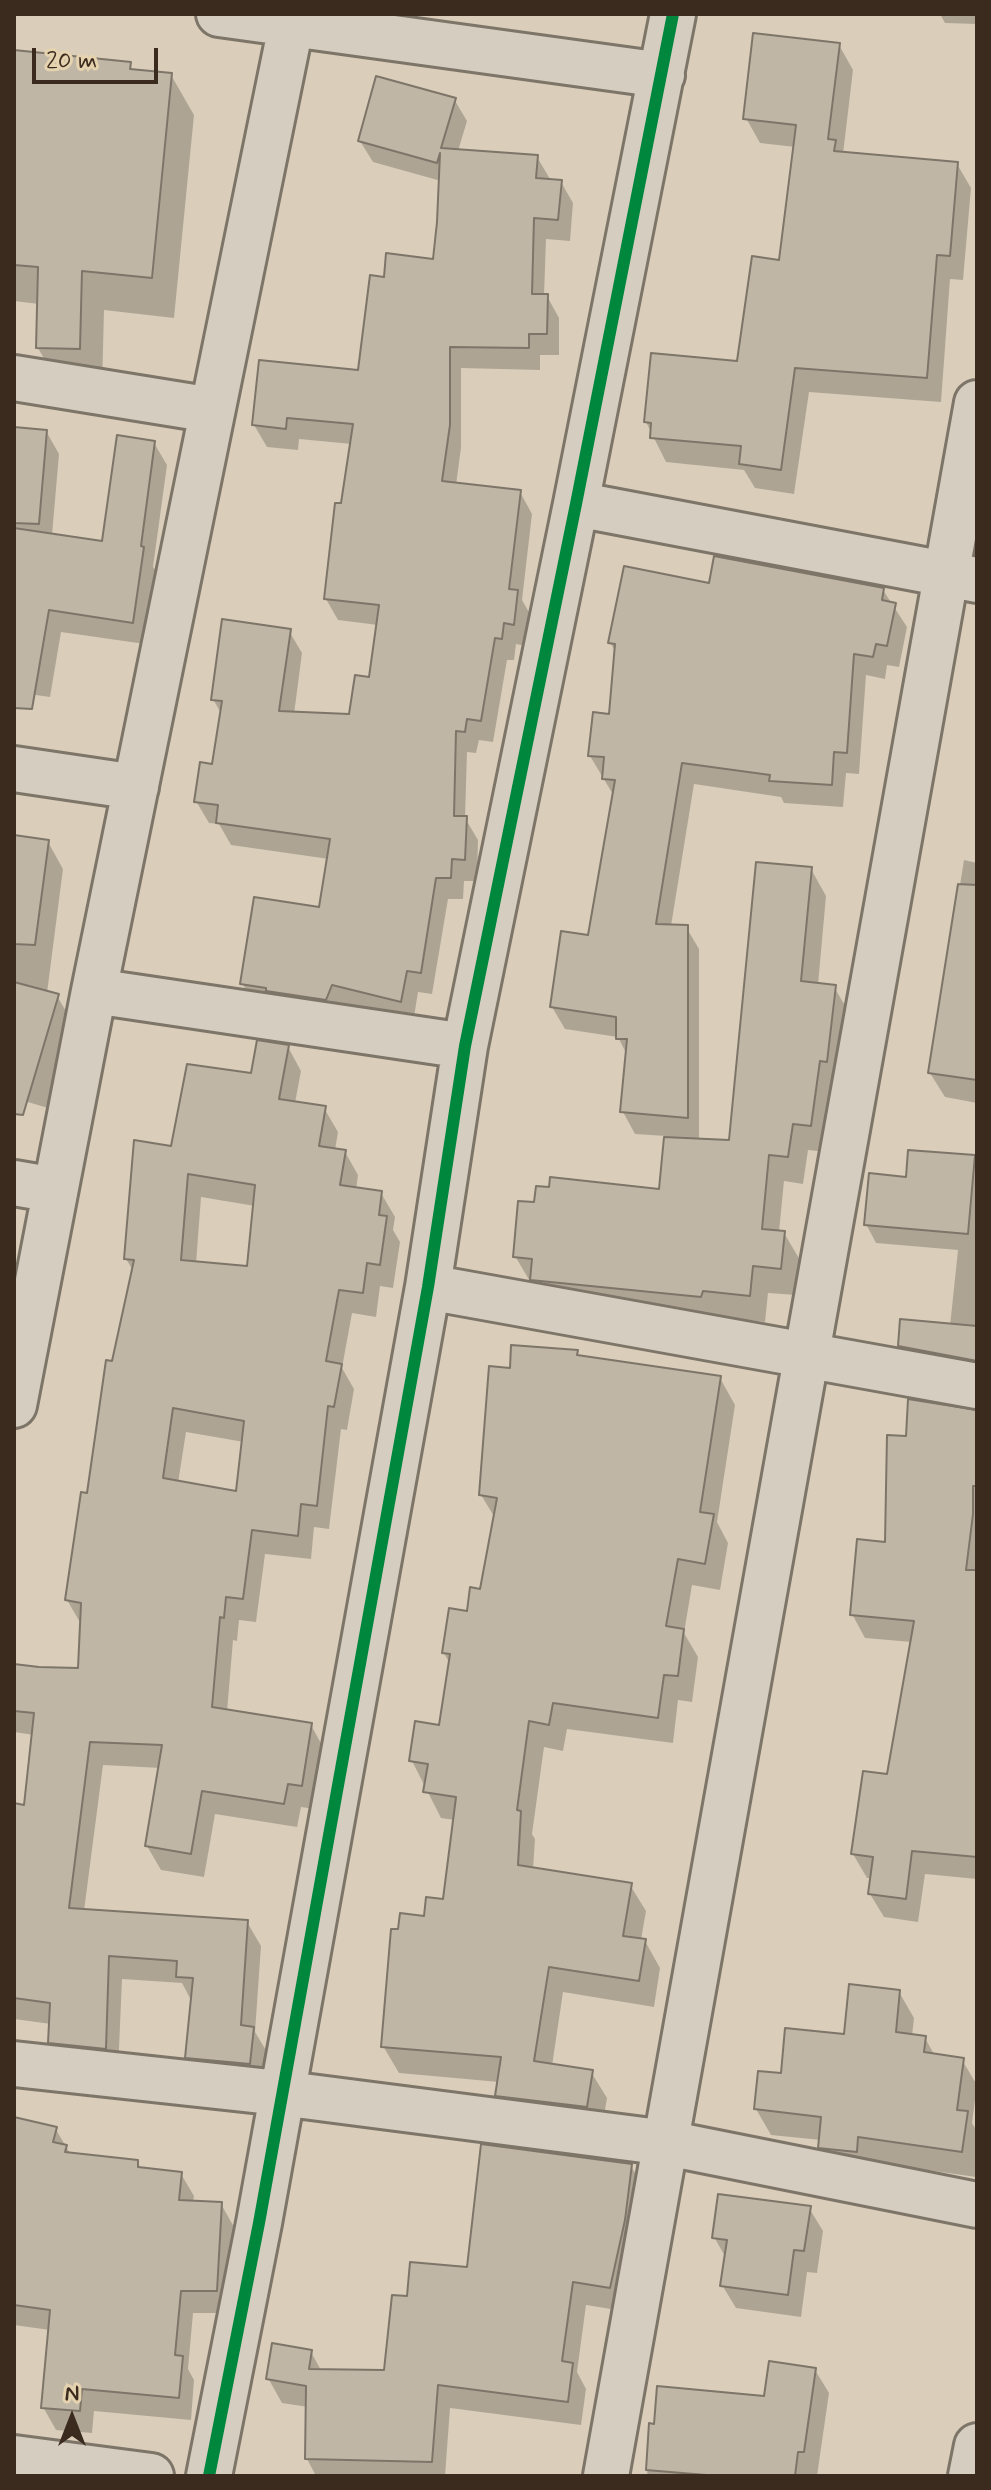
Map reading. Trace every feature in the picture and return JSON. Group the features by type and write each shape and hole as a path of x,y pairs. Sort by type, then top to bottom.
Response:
{"street":[{"path":"219,14 662,75"},
{"path":"209,2476 259,2223 280,2093 428,1287 465,1046 673,14"},
{"path":"14,1405 34,1187 94,991 291,26"},
{"path":"14,378 212,410"},
{"path":"606,2476 808,1355 961,577 977,403"},
{"path":"576,504 961,577"},
{"path":"14,769 136,787"},
{"path":"94,991 465,1046"},
{"path":"428,1287 977,1386"},
{"path":"14,2064 280,2093 667,2143 977,2205"},
{"path":"971,2476 977,2446"},
{"path":"14,2458 151,2476"}],"building":[{"path":"753,33 840,43 828,139 836,140 834,151 958,162 950,256 937,255 927,378 795,368 781,470 739,464 741,446 650,438 651,423 644,422 651,353 737,361 752,256 779,260 796,125 743,119"},
{"path":"14,50 131,62 130,69 172,73 152,278 82,271 80,349 36,348 38,267 14,265"},
{"path":"376,76 456,98 441,148 538,155 536,178 562,180 558,220 534,218 532,294 548,294 547,334 529,334 529,348 450,347 450,425 442,481 521,490 509,589 518,590 514,625 504,623 502,639 495,638 481,721 467,719 465,732 456,731 454,816 467,816 465,860 452,859 451,878 436,878 421,973 407,971 401,1002 332,985 326,1000 240,984 254,897 319,907 330,839 216,823 218,805 194,802 200,762 212,764 222,701 211,700 222,619 291,629 279,711 349,714 355,675 369,677 379,605 324,599 335,503 341,503 353,424 287,418 286,429 252,425 259,360 358,370 370,275 384,277 386,253 433,259 440,153 437,163 358,141"},
{"path":"14,427 47,430 39,524 14,523"},
{"path":"117,435 155,441 133,623 49,610 32,709 14,708 14,528 102,541"},
{"path":"714,556 884,588 882,600 896,603 887,646 876,644 873,657 854,654 847,753 834,752 832,785 769,781 770,775 682,763 656,924 688,925 688,1118 620,1112 627,1039 616,1039 616,1017 550,1007 561,931 588,935 615,780 602,779 604,757 588,756 593,712 609,714 615,644 608,643 624,566 709,583"},
{"path":"14,835 49,840 35,945 14,944"},
{"path":"756,862 812,867 801,981 836,985 827,1062 820,1061 811,1126 793,1124 788,1157 769,1155 762,1229 785,1231 781,1269 753,1266 750,1296 703,1291 701,1297 530,1280 532,1259 513,1257 518,1201 534,1202 536,1186 549,1187 550,1177 659,1189 664,1137 729,1140"},
{"path":"958,884 977,885 977,1080 928,1073"},
{"path":"14,982 59,994 23,1115 14,1114"},
{"path":"257,1040 289,1045 279,1099 326,1106 319,1146 346,1150 340,1185 382,1191 379,1215 387,1216 380,1265 367,1263 363,1293 339,1290 326,1361 342,1364 334,1407 328,1406 317,1506 301,1504 298,1536 252,1530 243,1599 226,1597 224,1618 220,1617 212,1707 312,1723 302,1786 288,1784 284,1804 202,1791 191,1854 145,1846 162,1745 90,1742 69,1908 248,1920 241,2025 254,2027 250,2064 185,2058 193,1978 176,1977 177,1961 109,1956 106,2049 48,2043 50,2003 14,1998 14,1803 24,1805 34,1713 14,1711 14,1664 78,1668 81,1603 65,1600 81,1492 87,1493 106,1360 112,1361 134,1260 124,1259 134,1140 171,1146 187,1064 251,1073","holes":["188,1174 255,1185 247,1266 181,1260","173,1408 244,1421 236,1491 163,1478"]},
{"path":"908,1150 975,1155 968,1234 864,1225 869,1173 906,1177"},
{"path":"900,1319 977,1326 977,1361 898,1346"},
{"path":"511,1345 578,1350 577,1355 721,1376 700,1512 714,1514 705,1564 678,1559 666,1626 684,1629 678,1676 664,1675 658,1718 553,1703 549,1725 529,1721 517,1810 521,1811 518,1865 632,1883 623,1936 646,1939 639,1981 549,1967 534,2061 593,2070 587,2107 495,2096 501,2057 381,2047 391,1929 398,1929 400,1913 424,1916 426,1897 443,1899 456,1797 423,1792 428,1764 409,1761 415,1721 439,1725 450,1654 442,1653 449,1608 467,1611 470,1587 480,1589 497,1498 479,1495 489,1366 510,1368"},
{"path":"908,1399 977,1410 977,1486 973,1486 966,1570 977,1570 977,1857 912,1851 906,1899 868,1894 873,1857 851,1854 863,1771 887,1774 914,1621 850,1615 857,1539 885,1542 887,1435 906,1436"},
{"path":"849,1984 900,1990 896,2032 926,2036 924,2052 964,2058 957,2110 968,2111 962,2152 858,2137 857,2152 818,2148 821,2117 754,2109 758,2071 781,2073 785,2028 844,2034"},
{"path":"14,2117 57,2127 53,2142 67,2145 65,2152 138,2160 138,2167 182,2172 179,2200 222,2202 217,2291 181,2291 175,2355 183,2356 179,2398 82,2389 80,2411 41,2408 50,2310 14,2305"},
{"path":"481,2144 632,2164 625,2220 610,2288 573,2282 562,2361 573,2363 568,2402 438,2385 432,2462 305,2459 306,2386 266,2379 272,2343 312,2350 309,2369 384,2370 392,2295 407,2296 410,2262 467,2267"},
{"path":"718,2194 811,2206 804,2251 794,2250 788,2295 720,2286 727,2240 712,2238"},
{"path":"769,2361 816,2368 804,2452 798,2452 795,2476 718,2476 646,2470 649,2423 654,2424 657,2386 764,2396"}],"cycle path":[{"path":"209,2476 259,2223 428,1287 465,1046 673,14"}]}
